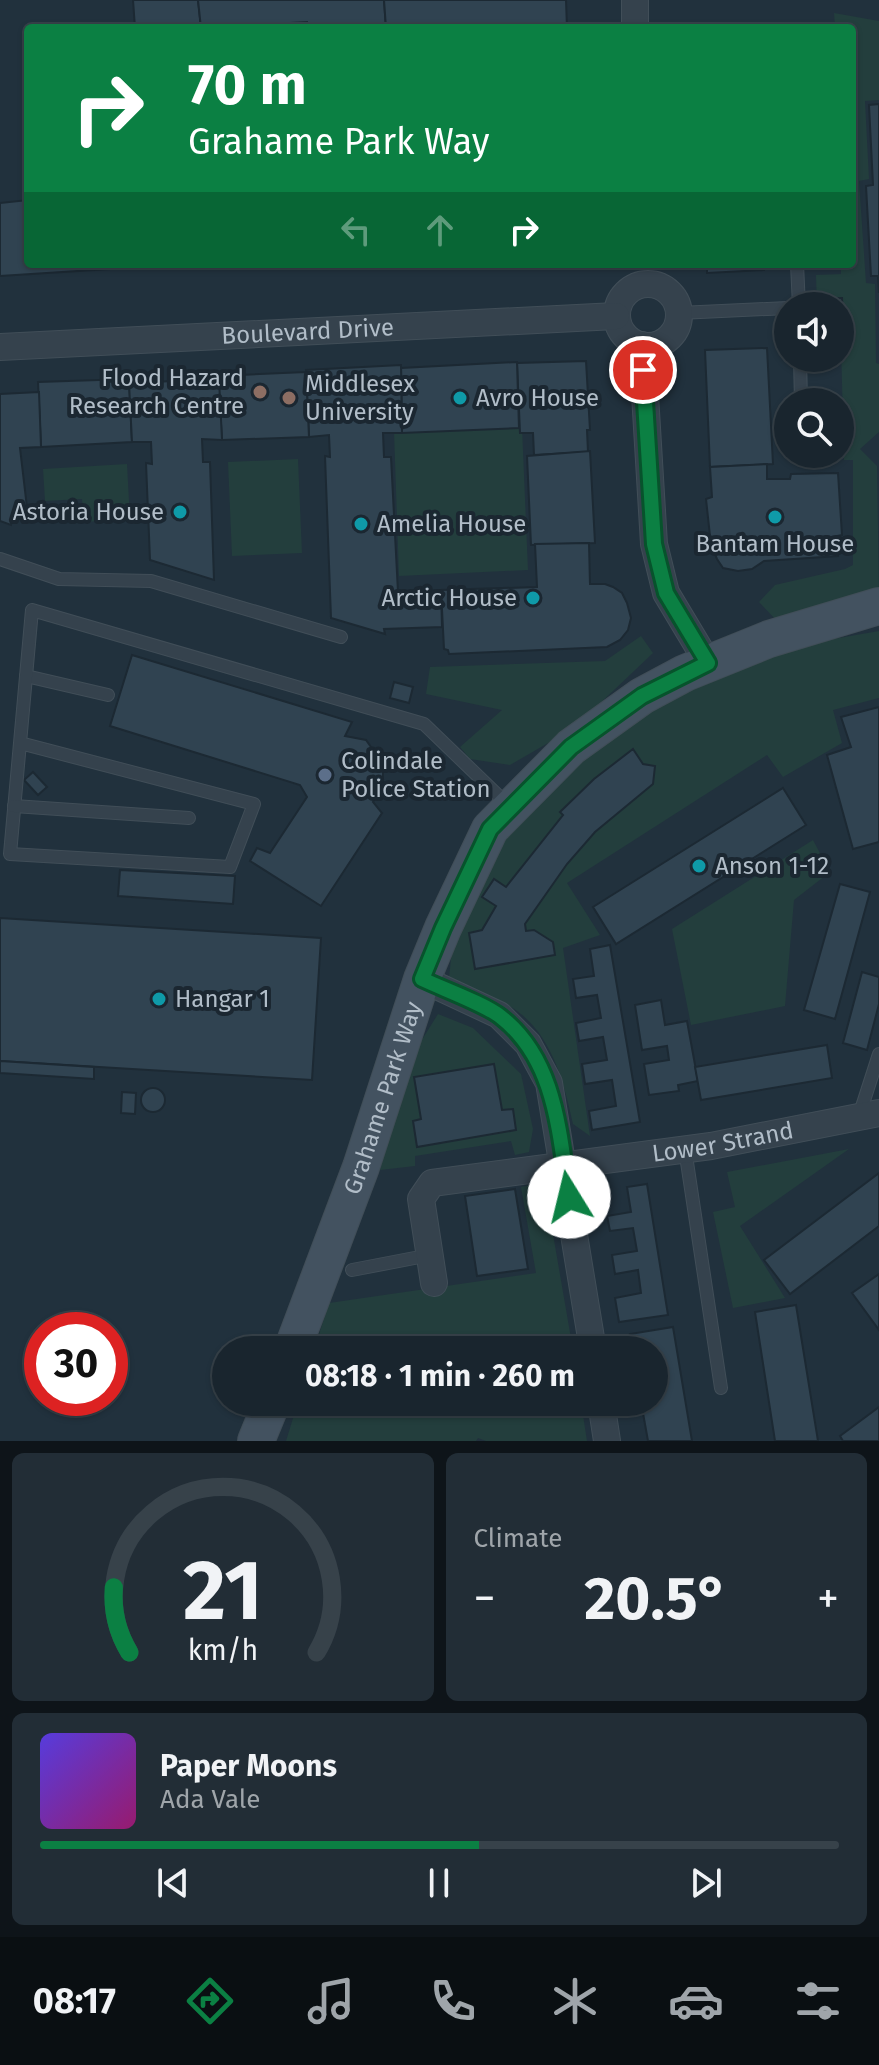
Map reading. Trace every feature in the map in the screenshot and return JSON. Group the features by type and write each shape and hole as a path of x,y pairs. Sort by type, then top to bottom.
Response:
{"street":[{"path":"635,0 635,24"},
{"path":"641,274 663,287 677,302 677,327 662,343 642,345 624,335 616,316 622,296 641,274"},
{"name":"Boulevard Drive","path":"0,347 616,316"},
{"path":"642,345 654,544 666,593 708,663"},
{"name":"Grahame Park Way","path":"297,1336 361,1167 422,979 490,829 571,747 642,696 708,663 769,639 879,606"},
{"path":"422,979 499,1015 528,1044 549,1083 591,1336"},
{"name":"Lower Strand","path":"434,1283 421,1199 432,1183 685,1149 869,1115"},
{"path":"256,1441 266,1416"},
{"path":"603,1416 607,1441"}],"lane":[{"path":"797,268 798,292"},
{"path":"679,313 774,309"},
{"path":"0,559 59,579 151,581 341,637"},
{"path":"20,743 254,804 230,867 10,854 14,806 32,610 424,724 511,807"},
{"path":"26,676 108,695"},
{"path":"14,806 189,818"},
{"path":"869,1115 879,1054"},
{"path":"685,1149 721,1388"},
{"path":"352,1270 430,1255"}],"green space":[{"path":"834,13 879,21 879,100 865,101 869,179 859,181 866,283 875,284 876,363 879,364 879,432 860,449 877,466 879,595 778,622 759,602 775,585 853,565 854,388 842,388 842,372 854,372 854,292 817,292 816,275 841,274 841,268 856,268 856,24 835,24"},
{"path":"522,427 528,570 399,576 394,432"},
{"path":"298,459 302,553 232,556 228,462"},
{"path":"127,464 130,519 84,522 82,499 45,501 43,469"},
{"path":"879,631 879,698 833,710 842,743 783,777 767,755 567,883 600,935 563,948 590,1136 573,1124 554,1059 546,1043 525,1017 489,995 449,978 454,930 505,831 577,757 667,697 721,670 816,642"},
{"path":"641,636 653,653 574,728 510,765 470,759 460,747 502,710 426,694 430,667 605,661"},
{"path":"813,840 830,872 794,900 785,1006 691,1025 672,929"},
{"path":"438,1014 473,1028 521,1074 533,1129 529,1152 515,1155 511,1141 415,1156 415,1166 380,1170 405,1067"},
{"path":"849,1149 740,1226 785,1298 733,1308 713,1212 735,1207 727,1172"},
{"path":"544,1182 571,1336 318,1336 329,1303 536,1273 521,1187"},
{"path":"294,1416 583,1416 587,1441 486,1441 478,1438 476,1441 286,1441"}],"building":[{"path":"133,0 198,0 201,24 135,24"},
{"path":"198,0 384,0 386,24 307,22 201,24"},
{"path":"384,0 566,0 567,24 386,24"},
{"path":"879,104 879,293 878,276 871,276 866,186 873,185 869,105"},
{"path":"24,200 24,268 109,269 0,276 0,203"},
{"path":"707,268 764,268 764,270 707,273"},
{"path":"767,348 773,464 710,467 705,350"},
{"path":"586,361 590,430 587,430 588,452 534,455 533,433 520,433 517,363"},
{"name":"Avro House","path":"517,362 519,428 402,433 401,368"},
{"name":"Amelia House","path":"401,365 402,433 383,433 384,457 391,457 398,592 441,590 442,627 384,629 385,634 331,618 325,456 330,457 329,435 309,437 306,370"},
{"path":"306,372 309,437 222,440 218,376"},
{"path":"129,379 132,442 41,447 38,382"},
{"name":"Astoria House","path":"219,379 222,440 202,439 203,462 210,462 214,580 150,560 146,463 152,464 151,442 132,442 129,383"},
{"path":"39,392 41,447 20,448 28,516 12,516 11,525 0,521 0,394"},
{"path":"590,451 595,543 531,545 527,456"},
{"name":"Bantam House","path":"767,464 767,479 790,479 791,474 838,473 842,535 837,536 838,556 764,561 752,569 738,571 723,568 711,545 706,499 712,497 710,467"},
{"name":"Arctic House","path":"589,543 590,584 613,587 622,593 627,603 631,618 628,630 620,640 607,647 449,654 444,649 441,590 537,587 535,544"},
{"name":"Colindale Police Station","path":"132,655 352,722 345,736 366,740 383,764 383,786 373,802 382,813 321,906 250,861 257,848 270,853 307,797 300,785 110,726"},
{"path":"394,682 413,687 409,703 390,698"},
{"path":"879,707 879,842 853,849 827,755 851,747 841,717"},
{"path":"633,749 643,764 655,766 653,784 595,832 567,864 525,924 526,931 534,930 553,942 555,955 475,969 469,933 482,930 496,906 482,897 494,879 506,887 563,815 560,812 594,779"},
{"path":"33,772 47,787 38,795 24,780"},
{"name":"Anson 1-12","path":"783,788 806,825 616,944 593,907"},
{"path":"120,870 235,876 233,904 118,896"},
{"path":"840,884 870,892 835,1019 804,1010"},
{"name":"Hangar 1","path":"0,918 321,938 312,1080 0,1061"},
{"path":"610,945 640,1122 592,1130 589,1111 616,1106 612,1080 585,1084 582,1064 607,1060 603,1037 579,1041 576,1023 601,1018 597,995 576,998 573,979 594,976 590,949"},
{"path":"862,972 879,977 879,1004 867,1050 843,1043"},
{"path":"661,1000 665,1025 687,1021 698,1081 678,1085 679,1091 649,1095 644,1064 669,1060 667,1046 642,1050 635,1005"},
{"path":"827,1045 832,1078 701,1100 695,1067"},
{"path":"0,1061 94,1067 94,1079 0,1073"},
{"path":"494,1064 502,1110 513,1109 516,1130 417,1147 413,1121 421,1119 414,1077"},
{"path":"153,1088 164,1095 165,1100 158,1111 153,1112 142,1105 141,1100 148,1089"},
{"path":"122,1092 136,1093 135,1114 121,1113"},
{"path":"879,1173 879,1226 790,1294 764,1260"},
{"path":"647,1184 668,1315 619,1322 615,1298 641,1293 638,1270 615,1274 612,1255 637,1251 633,1228 610,1231 607,1216 631,1212 627,1187"},
{"path":"515,1189 528,1269 477,1276 465,1196"},
{"path":"879,1274 879,1330 852,1293"},
{"path":"796,1305 818,1441 775,1441 755,1312"},
{"path":"673,1327 692,1441 648,1441 644,1416 668,1416 668,1336 630,1334"},
{"path":"879,1407 879,1441 843,1441 840,1436"}],"place":[{"name":"Flood Hazard Research Centre","path":"260,392"},
{"name":"Middlesex University","path":"289,398"},
{"name":"Avro House","path":"460,398"},
{"name":"Astoria House","path":"180,512"},
{"name":"Bantam House","path":"775,517"},
{"name":"Amelia House","path":"361,524"},
{"name":"Arctic House","path":"533,598"},
{"name":"Colindale Police Station","path":"325,775"},
{"name":"Anson 1-12","path":"699,866"},
{"name":"Hangar 1","path":"159,999"}],"route":[{"path":"569,1197 549,1083 528,1044 499,1015 422,979 490,829 571,747 642,696 708,663 666,593 654,544 643,370"}]}
